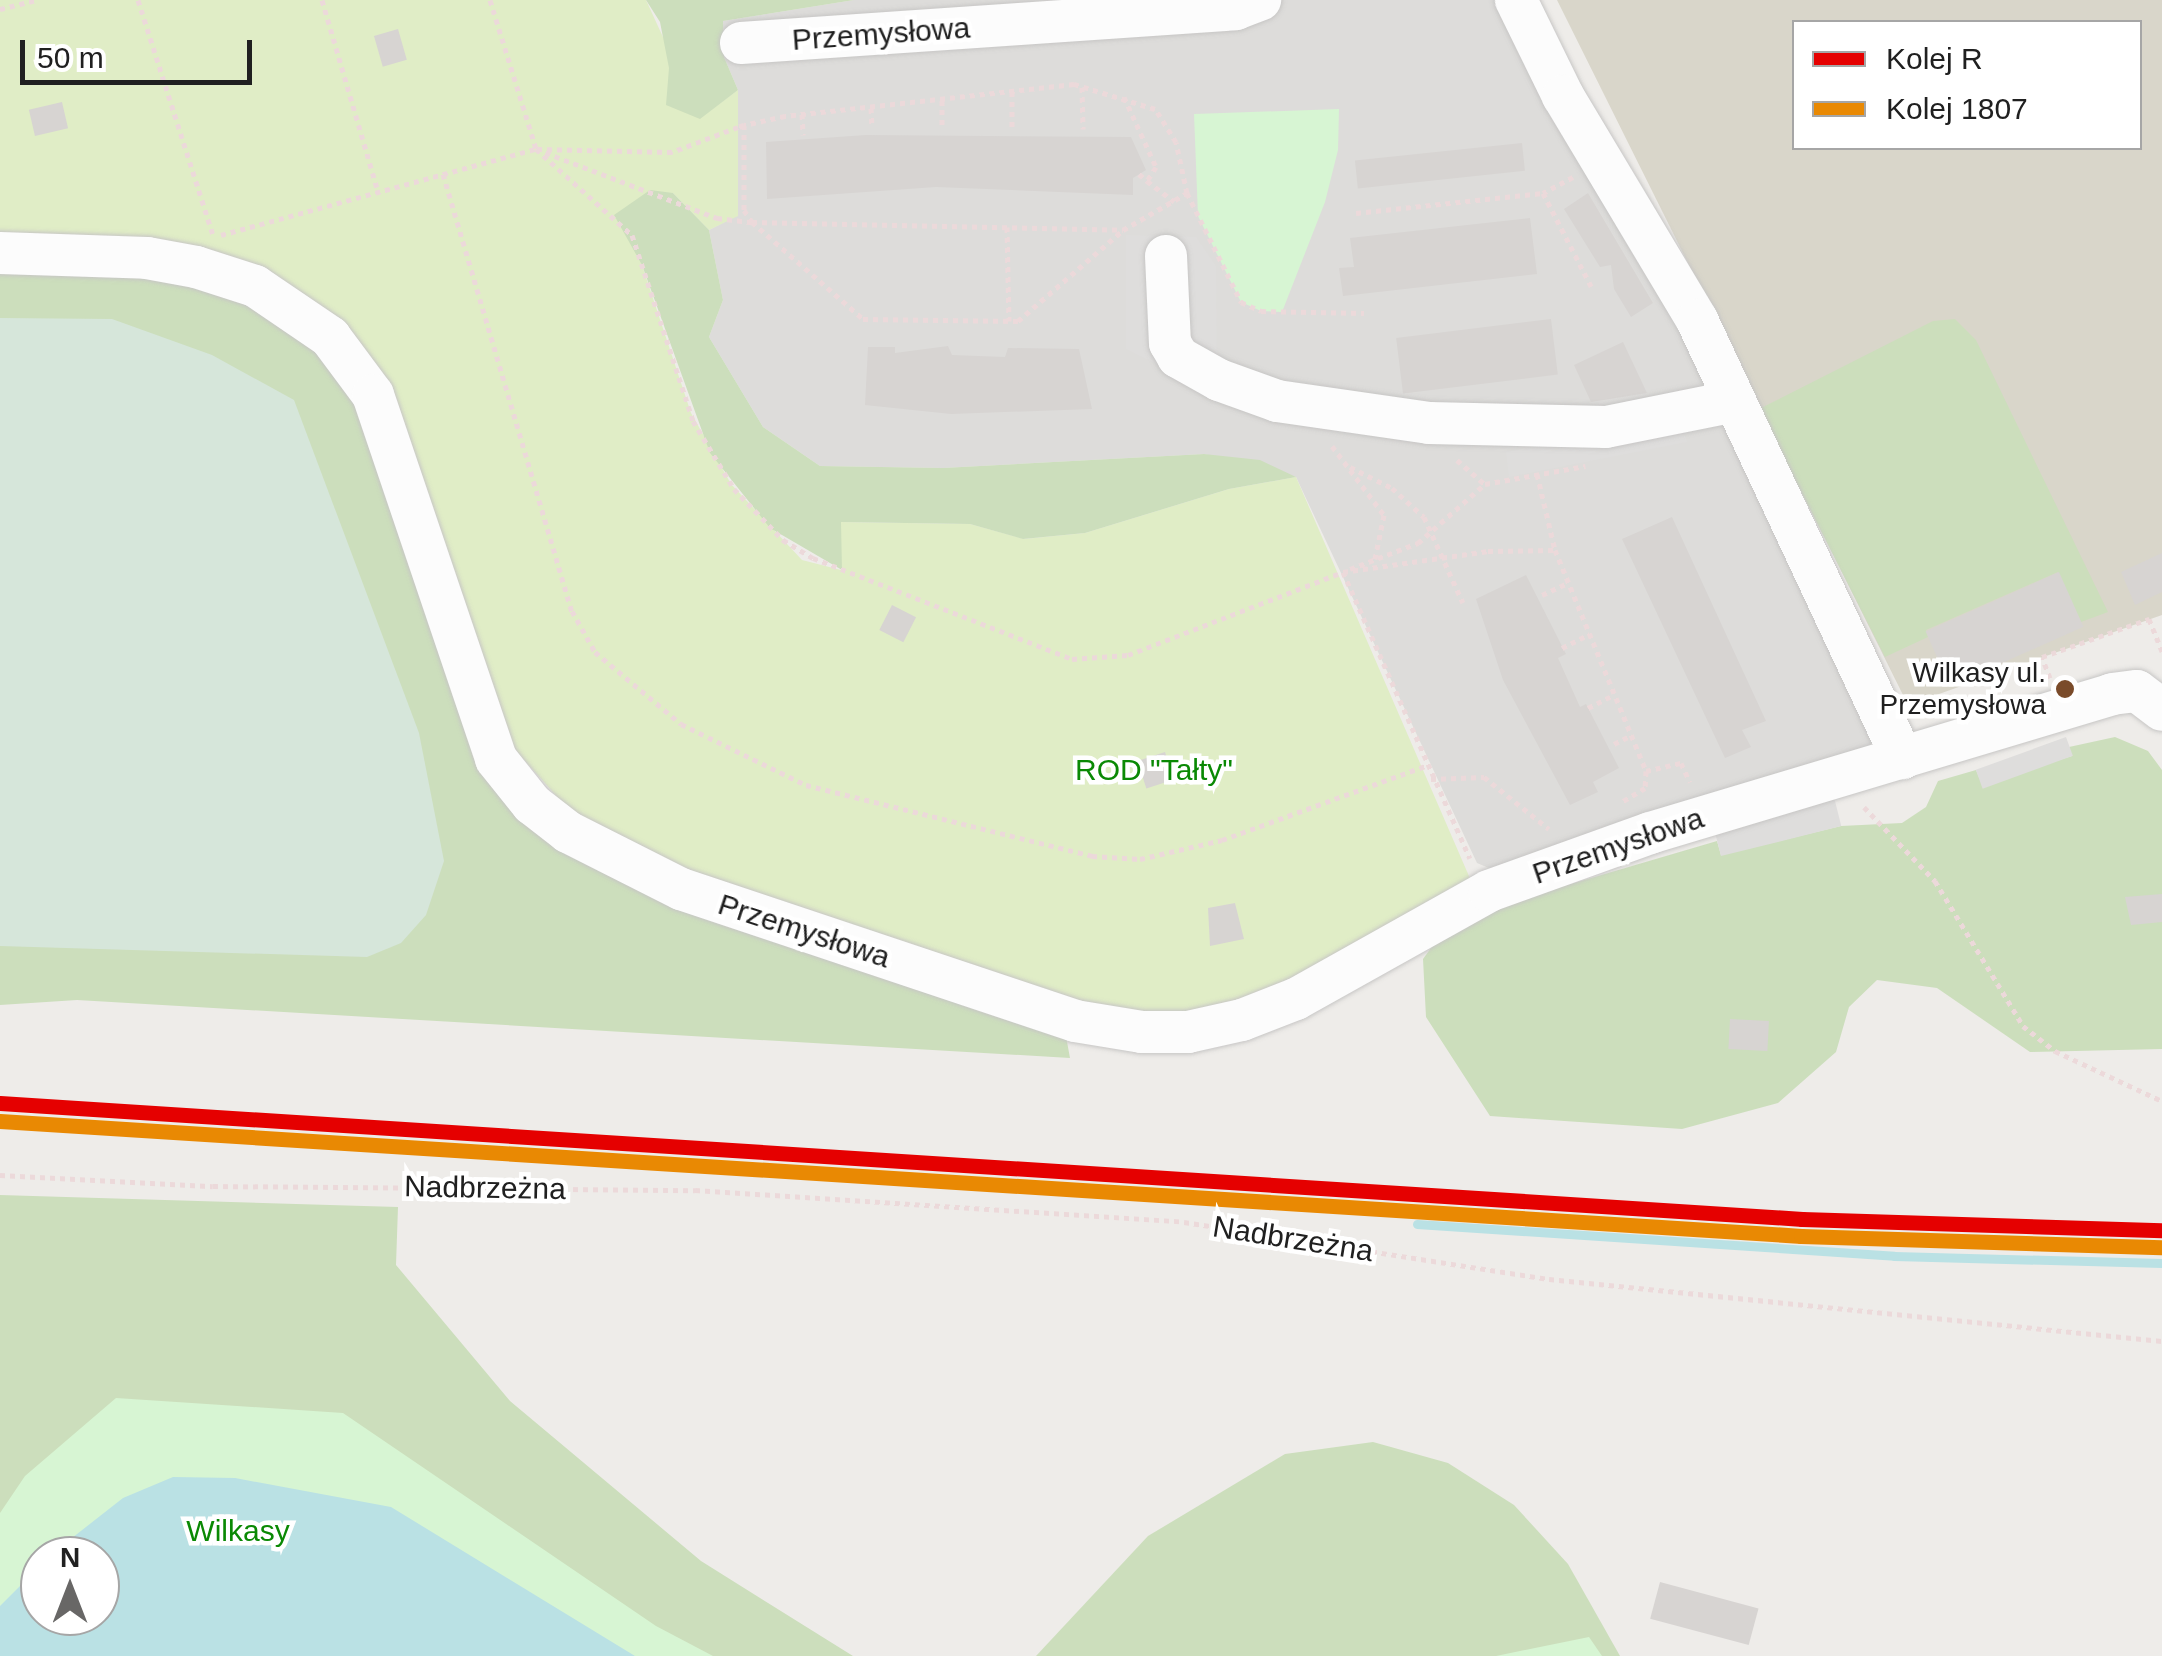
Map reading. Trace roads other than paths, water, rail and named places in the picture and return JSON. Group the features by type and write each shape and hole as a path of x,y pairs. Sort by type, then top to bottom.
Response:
{"street":[{"name":"Przemysłowa","path":"741,43 1236,9 1260,0"},
{"path":"1516,0 1602,162 1698,320 1730,402 1902,758"},
{"name":"Przemysłowa","path":"0,253 148,258 205,252 294,308 350,359 373,395 496,759 532,804 626,866 1075,1021 1142,1032 1206,1028 1296,999 1489,891 1650,833 2112,694 2137,691 2162,710"},
{"path":"1166,256 1170,343 1178,357 1219,380 1277,400 1429,423 1606,427 1730,402"}],"water":[{"path":"173,1477 235,1478 391,1507 635,1656 0,1656 0,1606 20,1586 20,1636 120,1636 120,1536 75,1536 123,1498"}],"waterway":[{"path":"1417,1224 1894,1256 2162,1263"}],"rail line":[{"name":"R","path":"0,1103 1802,1219 2162,1230"},
{"name":"1807","path":"0,1121 1801,1236 2161,1247"}],"place":[{"name":"Wilkasy ul. Przemysłowa","path":"2065,689"}],"park label":[{"name":"ROD \"Tałty\"","path":"1154,770"},
{"name":"Wilkasy","path":"238,1531"}]}
